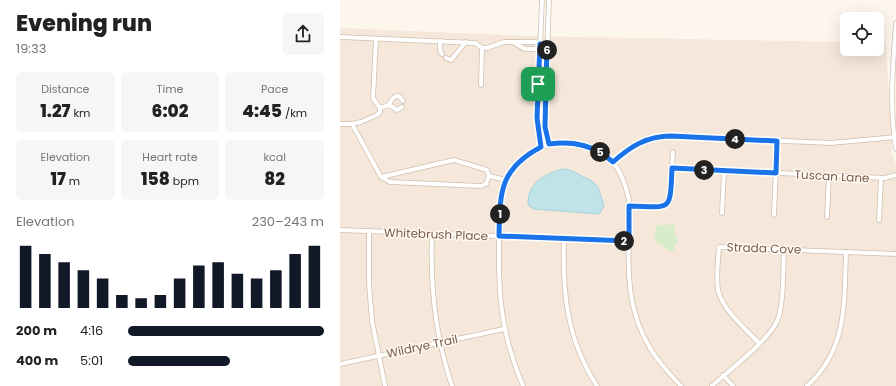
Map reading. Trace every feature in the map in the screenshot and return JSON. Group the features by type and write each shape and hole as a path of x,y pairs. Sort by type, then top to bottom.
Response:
{"street":[{"path":"541,147 537,118 542,0"},
{"path":"549,0 545,127 549,144"},
{"path":"896,23 893,78 896,149"},
{"path":"340,37 466,42 475,43 482,48 487,48 504,42 536,42 547,45"},
{"path":"340,124 361,122 377,115 380,112 380,108 373,98 376,39"},
{"path":"440,41 440,51 442,54"},
{"path":"446,58 451,60 466,42"},
{"path":"512,42 525,49 536,49 539,44"},
{"path":"481,85 482,48"},
{"path":"389,105 392,97 399,96 402,98 402,101"},
{"path":"380,108 389,105"},
{"path":"389,105 397,110 402,107"},
{"path":"352,124 381,177 390,182 481,186 486,184 489,176 487,170 454,160 381,177"},
{"path":"613,162 636,144 656,136 831,143 895,137"},
{"path":"774,215 777,141"},
{"path":"523,386 512,358 504,329 498,282 501,195 506,180 515,166 522,159 541,147 549,144 566,142 586,146 599,151 613,162 619,171 627,190 629,206 628,281 636,319 651,350 681,386"},
{"path":"629,206 661,207 667,204 671,199 673,152"},
{"name":"Tuscan Lane","path":"672,168 881,178 896,175"},
{"path":"722,213 724,171"},
{"path":"489,176 506,180"},
{"path":"827,217 829,176"},
{"path":"879,220 881,178"},
{"name":"Whitebrush Place","path":"340,230 629,241"},
{"path":"369,231 370,300 378,355 385,386"},
{"path":"432,234 432,286 435,319 452,386"},
{"path":"564,238 563,281 568,313 580,352 597,386"},
{"name":"Strada Cove","path":"759,343 729,311 721,298 718,284 719,247 896,254"},
{"path":"712,386 770,332 779,317 784,249"},
{"path":"807,386 829,360 838,340 843,320 846,252"},
{"name":"Wildrye Trail","path":"340,364 504,329"},
{"path":"724,375 733,386"}],"shaded area":[{"path":"340,28 527,36 840,42 840,56 884,56 884,43 886,43 892,154 896,164 896,386 340,386"}],"green space":[{"path":"673,224 678,241 673,251 668,251 664,246 657,244 654,237 656,226"}],"water":[{"path":"562,169 570,170 592,181 598,187 604,206 599,214 534,209 528,205 528,197 534,185 549,174"}],"route":[{"path":"540,44 547,45 545,127 549,144 566,142 586,146 599,151 613,162 636,144 656,136 777,141 776,173 672,168 671,199 665,206 629,206 629,241 499,236 501,195 506,180 515,166 522,159 529,153 541,147 537,126 538,84 540,44"}]}
